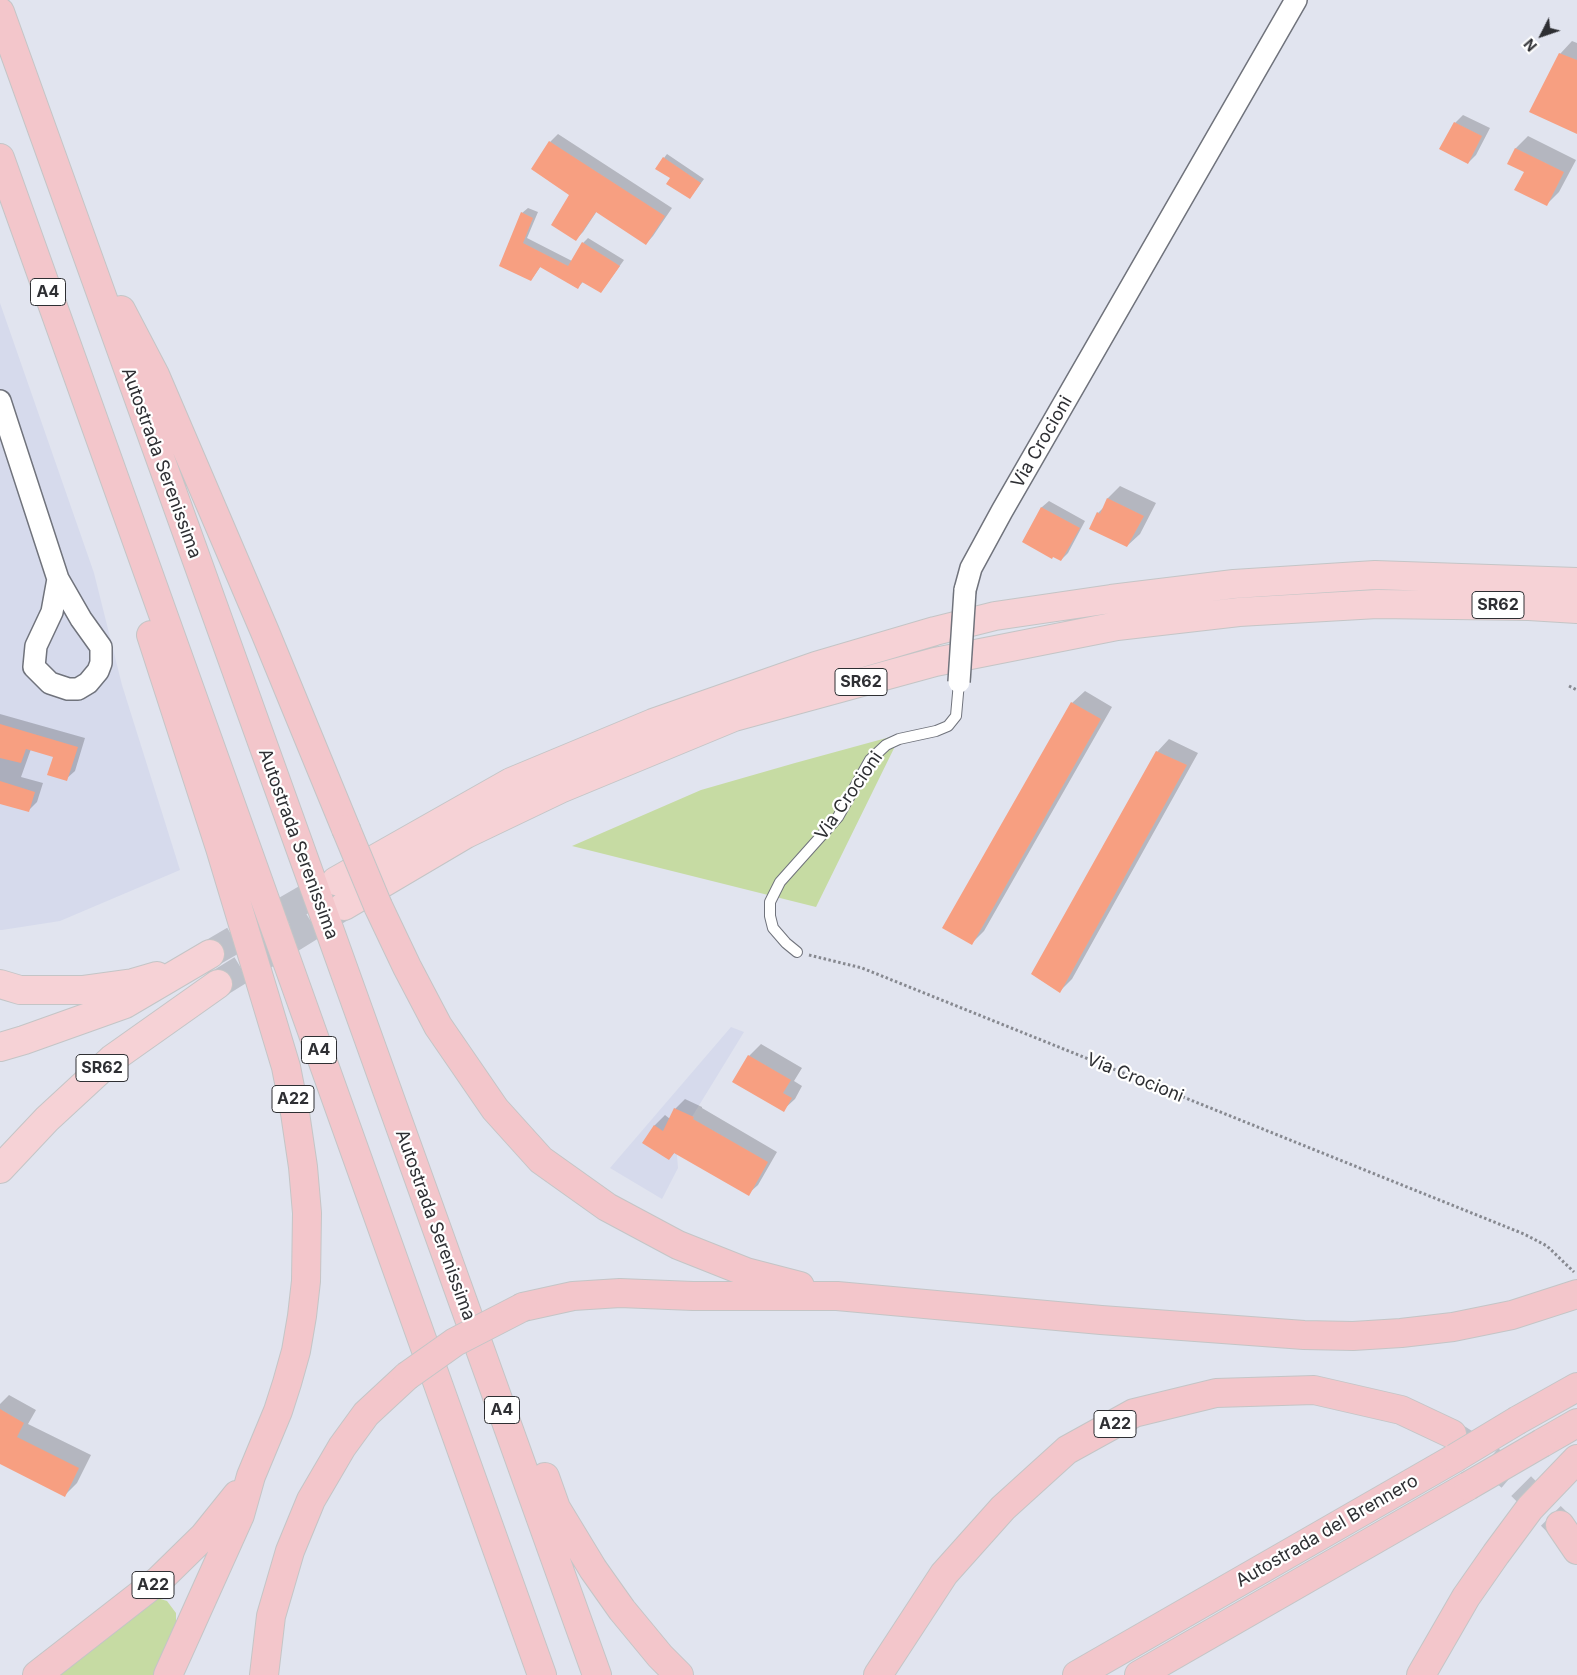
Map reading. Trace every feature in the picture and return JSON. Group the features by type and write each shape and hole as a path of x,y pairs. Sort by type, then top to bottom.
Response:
{"highway":[{"name":"Autostrada Serenissima","path":"0,12 596,1675"},
{"name":"A4","path":"0,158 542,1675"},
{"path":"71,211 155,376 266,632 378,906 438,1026 495,1109 541,1160 607,1207 678,1245 746,1272 838,1296"},
{"name":"A4","path":"96,426 125,555 264,989"},
{"name":"SR62","path":"1577,582 1374,575 1234,584 1111,598 995,616 934,631 816,666 653,722 511,782 340,893 560,789 734,717 935,662 1117,626 1239,612 1376,604 1529,606 1577,609"},
{"path":"0,984 20,990 82,990 133,983 199,961 125,1004 0,1047"},
{"name":"SR62","path":"0,1168 47,1119 112,1059 218,984"},
{"name":"A22","path":"168,1675 240,1515 251,1476 278,1412 296,1351 306,1281 307,1213 303,1167 286,1067 264,989"},
{"path":"407,1146 482,1309 556,1508 588,1561 622,1610 660,1656 679,1675"},
{"path":"264,1675 271,1616 290,1550 310,1500 342,1447 366,1414 407,1376 455,1342 523,1307 573,1296 620,1293 693,1296 838,1296 1101,1320 1304,1335 1353,1336 1453,1328 1512,1315 1577,1294"},
{"name":"Autostrada del Brennero","path":"1077,1675 1453,1446 1518,1420 1577,1387"},
{"name":"A22","path":"878,1675 944,1574 1003,1508 1067,1450 1134,1413 1216,1393 1314,1390 1401,1410 1453,1446"},
{"name":"Autostrada del Brennero","path":"1139,1675 1577,1423"},
{"path":"1421,1675 1466,1597 1530,1508 1575,1461"},
{"name":"A22","path":"37,1675 136,1599 185,1556 222,1516 251,1476"},
{"path":"1560,1525 1577,1550"}],"street":[{"name":"Via Crocioni","path":"959,682 965,590 971,568 1002,510 1296,0"},
{"path":"0,401 3,423 58,579 81,619 101,647 101,663 98,672 88,683 78,689 68,689 50,683 34,668 36,646 52,612 58,579"}],"lane":[{"name":"Via Crocioni","path":"797,952 773,928 770,916 770,902 780,882 838,817 870,760 886,745 899,739 936,731 948,726 956,716 959,682"}],"path":[{"path":"1568,686 1577,690"},
{"name":"Via Crocioni","path":"797,952 862,968 1524,1234 1547,1246 1577,1274"}],"shaded area":[{"path":"0,303 94,573 122,685 180,870 60,921 2,930 0,930"},
{"path":"731,1027 744,1032 676,1143 678,1168 662,1199 610,1168"}],"green space":[{"path":"901,734 816,907 572,846 701,790"},
{"path":"157,1598 167,1601 176,1613 176,1624 158,1675 57,1675"}],"building":[{"path":"1559,53 1577,60 1577,134 1529,112"},
{"path":"1454,122 1482,136 1468,164 1439,149"},
{"path":"549,141 665,216 646,245 596,212 576,241 551,225 569,195 531,169"},
{"path":"1515,148 1564,172 1547,206 1514,190 1524,172 1507,164"},
{"path":"663,157 701,183 690,199 666,184 670,178 655,169"},
{"path":"521,212 533,218 523,243 568,266 582,242 620,266 601,293 582,282 578,289 540,267 531,281 499,266"},
{"path":"1107,498 1144,516 1127,547 1089,529 1097,512 1100,514"},
{"path":"1041,507 1080,528 1061,561 1053,557 1052,559 1022,542"},
{"path":"1071,702 1101,719 972,945 942,928"},
{"path":"0,724 78,747 67,781 47,775 53,757 26,749 21,763 0,758"},
{"path":"1156,751 1187,765 1060,993 1031,974"},
{"path":"0,781 35,792 29,812 0,804"},
{"path":"748,1055 791,1080 783,1093 792,1098 784,1112 732,1082"},
{"path":"674,1108 694,1117 693,1119 768,1162 749,1196 674,1153 669,1160 642,1143 654,1125 663,1131"},
{"path":"0,1409 24,1423 17,1437 79,1468 65,1497 0,1464"}],"tunnel":[{"path":"210,954 336,881"},
{"path":"218,984 344,906"},
{"path":"1454,1436 1488,1458 1519,1484 1560,1525"}]}
